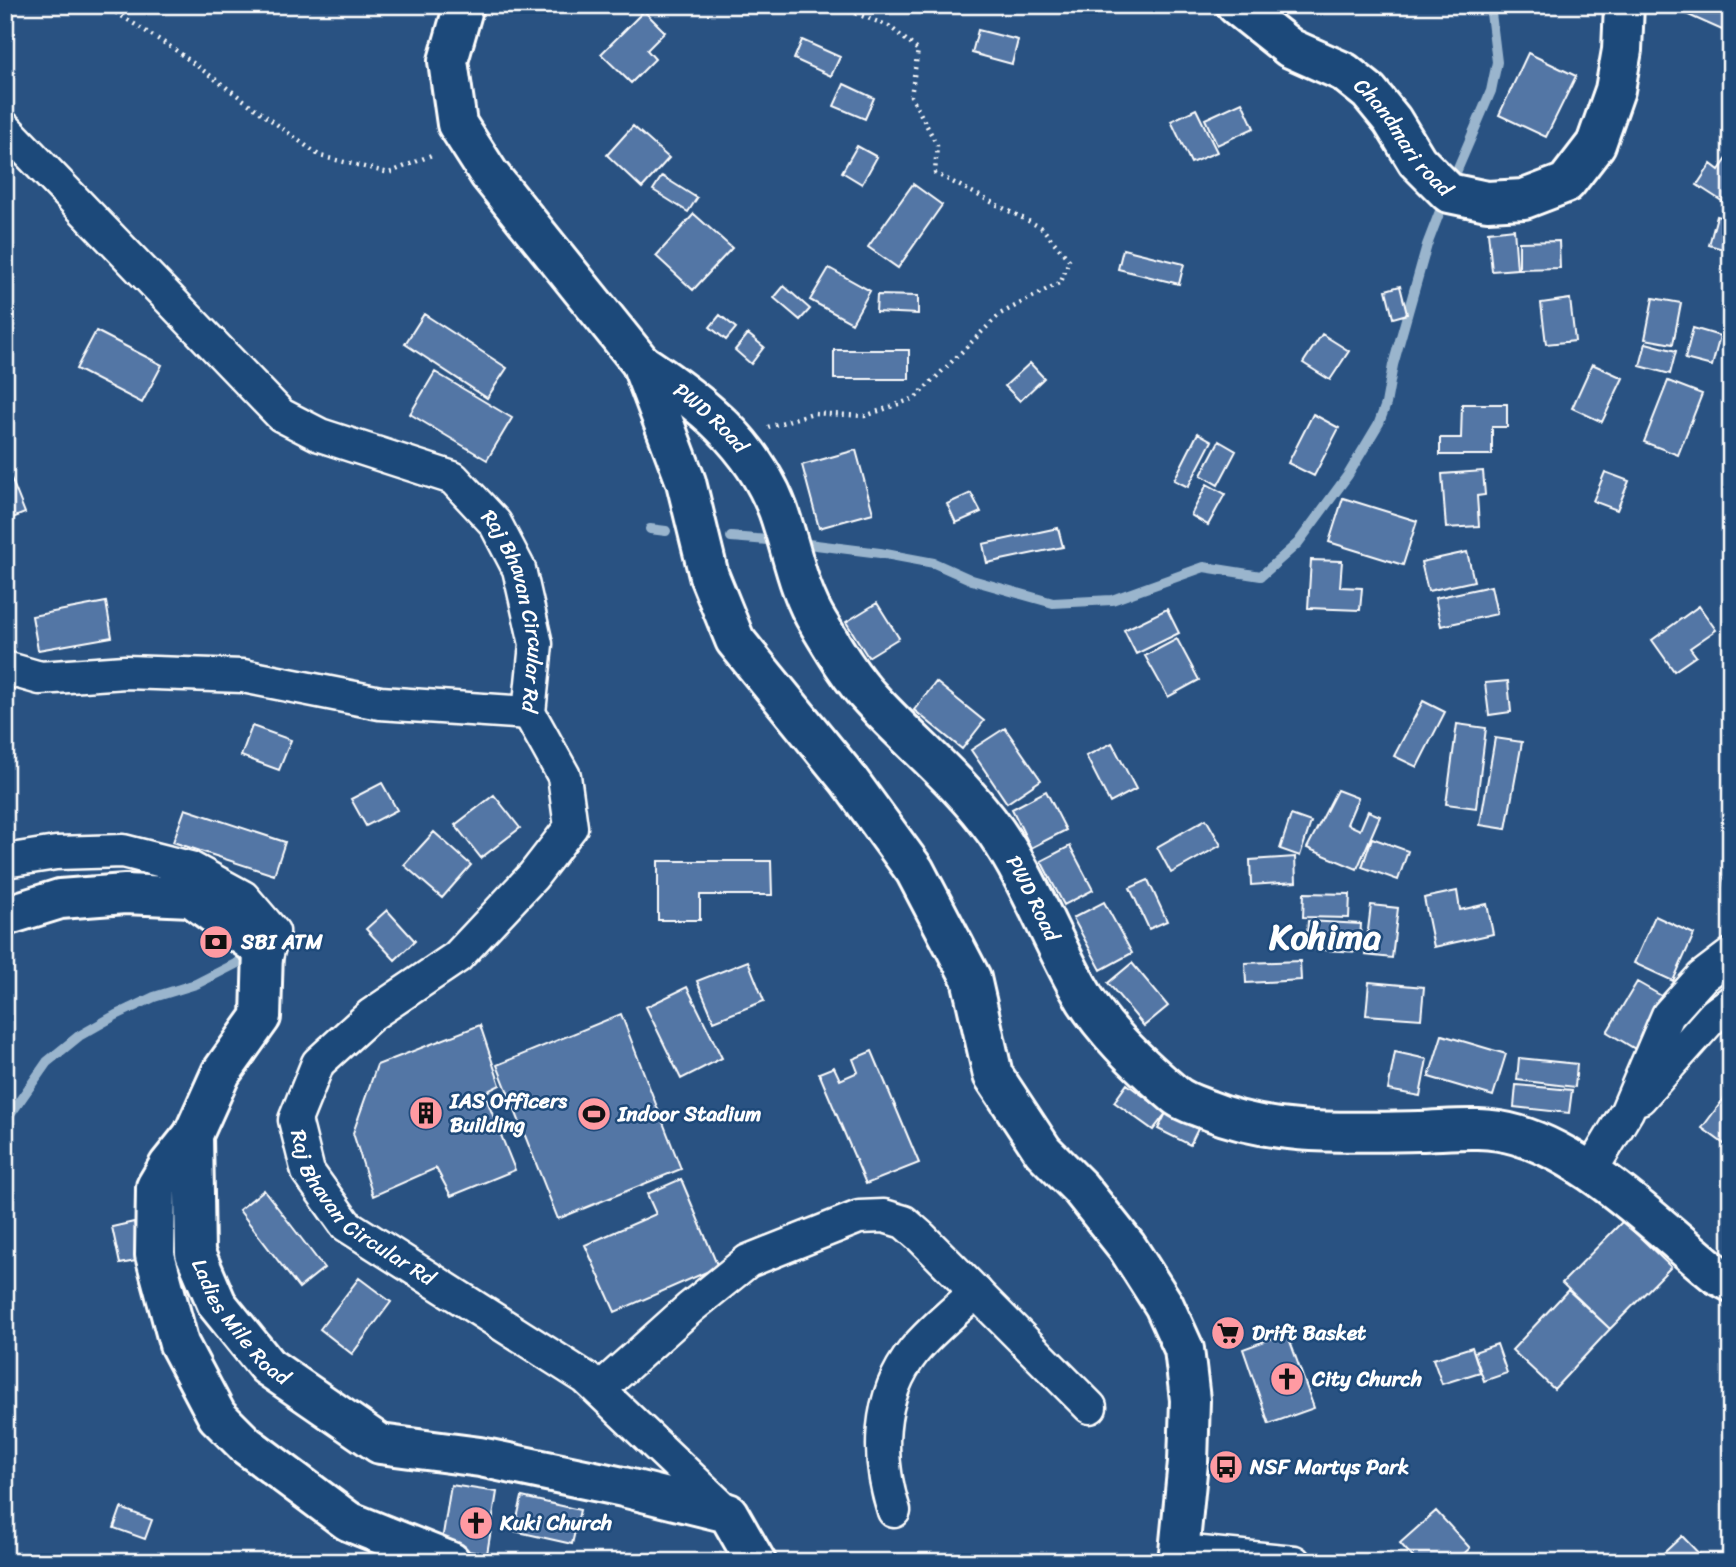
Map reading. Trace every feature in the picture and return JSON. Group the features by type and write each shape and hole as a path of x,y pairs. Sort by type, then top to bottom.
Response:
{"main road":[{"path":"464,5 448,61 457,124 489,174 641,363 686,482 709,576 735,640 848,779 915,871 971,978 993,1075 1043,1151 1080,1188 1127,1247 1164,1305 1184,1349 1190,1400 1179,1556"},
{"name":"Chandmari road","path":"1236,5 1290,48 1344,72 1369,92 1392,120 1417,161 1449,193 1487,201 1524,199 1566,183 1596,144 1615,90 1622,50 1624,5"},
{"name":"PWD Road","path":"641,363 696,400 742,446 760,471 777,508 802,594 837,653 869,698 966,793 998,835 1079,991 1130,1054 1179,1099 1232,1120 1280,1128 1345,1132 1481,1127 1542,1144 1590,1172 1716,1273 1731,1282"},
{"name":"Ladies Mile Road","path":"5,916 60,899 125,894 191,897 262,950 261,1017 221,1073 193,1135 195,1253 218,1304 267,1366 380,1444 480,1457 623,1487 728,1513"},
{"path":"193,1135 169,1165 156,1187 155,1255 179,1344 216,1416 246,1445 348,1521 451,1562"},
{"path":"728,1513 756,1562"}],"street":[{"name":"Raj Bhavan Circular Rd","path":"5,128 281,415 320,435 453,478 495,523 519,569 536,644 529,713 564,776 571,827 533,876 457,957 372,1015 318,1063 295,1120 308,1172 346,1225 586,1378 728,1513"},
{"path":"5,668 40,678 125,672 243,676 380,703 529,713"},
{"path":"5,861 56,853 123,851 190,868 243,897 273,932 262,974"},
{"path":"1590,1172 1627,1111 1668,1015 1702,977 1731,955"},
{"path":"1627,1111 1715,1014 1731,1002"},
{"path":"600,1390 690,1308 748,1261 859,1217 884,1216 904,1222 1090,1407"},
{"path":"894,1511 883,1469 882,1442 887,1410 897,1381 911,1354 976,1292"},
{"path":"1179,1556 1294,1562"}],"path":[{"path":"104,5 174,49 320,156 389,173 467,139"},
{"path":"742,446 774,424 813,413 865,416 915,398 1000,314 1060,282 1069,260 1042,228 934,173 937,145 911,96 918,50 889,26 833,5"}],"building":[{"path":"1690,5 1731,5 1731,34 1686,14"},
{"path":"644,11 665,32 647,50 655,59 631,83 601,54"},
{"path":"978,30 1018,40 1012,64 972,53"},
{"path":"802,40 840,57 831,76 794,59"},
{"path":"1528,53 1576,76 1546,137 1499,115"},
{"path":"844,84 874,98 865,119 834,106"},
{"path":"1242,102 1254,128 1217,145 1205,119"},
{"path":"1196,109 1217,152 1191,163 1171,121"},
{"path":"633,126 669,158 642,188 607,155"},
{"path":"857,146 877,157 862,184 842,172"},
{"path":"1731,153 1731,207 1697,185 1711,164 1719,170"},
{"path":"662,176 697,198 688,212 653,190"},
{"path":"913,184 942,205 898,268 868,247"},
{"path":"694,214 732,248 693,290 656,256"},
{"path":"1717,216 1731,220 1730,251 1709,245"},
{"path":"1514,229 1517,269 1492,271 1488,232"},
{"path":"1559,241 1560,268 1519,269 1519,242"},
{"path":"1123,249 1184,264 1179,284 1118,269"},
{"path":"829,268 870,291 852,323 810,300"},
{"path":"784,286 810,309 800,320 774,298"},
{"path":"1400,286 1407,314 1393,318 1386,290"},
{"path":"877,295 918,296 918,314 876,312"},
{"path":"1653,298 1681,303 1673,344 1645,339"},
{"path":"1570,299 1575,341 1546,344 1541,303"},
{"path":"424,314 507,368 487,398 405,344"},
{"path":"720,315 736,328 726,340 710,327"},
{"path":"1693,328 1720,336 1712,366 1685,359"},
{"path":"96,331 162,365 142,403 76,369"},
{"path":"748,334 764,347 751,364 735,350"},
{"path":"1322,334 1349,351 1330,380 1303,363"},
{"path":"1646,343 1676,351 1670,374 1640,366"},
{"path":"834,350 909,350 909,379 834,379"},
{"path":"1030,363 1044,378 1020,401 1005,386"},
{"path":"1592,364 1623,378 1602,422 1572,408"},
{"path":"435,372 512,418 487,460 410,414"},
{"path":"1668,381 1702,394 1678,455 1644,442"},
{"path":"1462,404 1507,404 1507,427 1492,427 1492,455 1440,455 1440,438 1461,438"},
{"path":"1313,414 1339,428 1314,476 1288,463"},
{"path":"1198,433 1212,441 1188,487 1174,480"},
{"path":"1219,441 1236,451 1218,485 1201,475"},
{"path":"856,450 873,513 819,528 802,465"},
{"path":"5,463 25,513 5,521"},
{"path":"1483,471 1485,495 1477,496 1479,526 1446,528 1442,474"},
{"path":"1605,472 1629,481 1617,510 1593,501"},
{"path":"1207,484 1225,494 1208,525 1191,515"},
{"path":"971,493 981,512 956,523 947,504"},
{"path":"1343,498 1417,521 1403,565 1329,542"},
{"path":"1058,528 1063,547 987,563 983,544"},
{"path":"1467,552 1474,581 1428,591 1421,562"},
{"path":"1311,560 1342,561 1340,587 1362,588 1360,610 1308,608"},
{"path":"1491,586 1497,614 1441,626 1435,598"},
{"path":"106,602 112,637 38,650 32,616"},
{"path":"877,603 899,638 868,657 846,622"},
{"path":"1699,606 1716,630 1690,648 1696,656 1674,671 1652,640"},
{"path":"1167,609 1179,633 1136,654 1124,630"},
{"path":"1177,639 1199,680 1168,697 1145,656"},
{"path":"1508,681 1511,712 1489,715 1485,683"},
{"path":"936,682 984,721 962,749 914,710"},
{"path":"1423,701 1445,712 1417,767 1394,756"},
{"path":"1457,724 1486,728 1476,808 1446,804"},
{"path":"252,726 291,740 279,770 241,756"},
{"path":"1005,728 1041,780 1007,803 971,750"},
{"path":"1495,738 1522,742 1506,829 1480,825"},
{"path":"1112,743 1136,789 1110,803 1086,756"},
{"path":"382,783 397,810 366,826 351,799"},
{"path":"1337,790 1358,798 1347,824 1360,830 1368,811 1380,816 1357,869 1307,848"},
{"path":"1046,791 1066,830 1031,848 1012,809"},
{"path":"494,795 520,828 481,858 455,825"},
{"path":"185,809 285,842 274,875 173,842"},
{"path":"1291,815 1311,822 1300,856 1280,849"},
{"path":"1206,819 1221,845 1171,873 1157,847"},
{"path":"434,832 471,865 442,898 404,865"},
{"path":"1372,838 1408,851 1398,880 1362,867"},
{"path":"1070,846 1093,890 1064,905 1041,861"},
{"path":"1295,857 1296,882 1251,885 1250,860"},
{"path":"658,861 771,861 772,895 700,895 700,920 658,920"},
{"path":"1731,873 1731,915 1724,877"},
{"path":"1148,880 1167,921 1149,929 1130,888"},
{"path":"1457,891 1460,910 1487,904 1493,934 1434,947 1424,898"},
{"path":"1304,893 1350,894 1349,918 1303,917"},
{"path":"1104,902 1132,953 1101,970 1073,918"},
{"path":"1371,905 1398,908 1392,958 1365,955"},
{"path":"387,910 415,941 395,960 366,929"},
{"path":"1655,916 1694,934 1673,981 1634,963"},
{"path":"1308,921 1361,924 1359,952 1306,949"},
{"path":"748,961 764,1001 714,1021 697,981"},
{"path":"1300,961 1301,980 1246,983 1245,963"},
{"path":"1132,963 1168,1006 1144,1026 1108,983"},
{"path":"1369,982 1424,987 1421,1019 1366,1015"},
{"path":"1637,982 1667,999 1637,1050 1607,1032"},
{"path":"687,987 722,1058 681,1079 646,1007"},
{"name":"Indoor Stadium","path":"621,1014 681,1169 558,1219 497,1065"},
{"name":"IAS Officers Building","path":"480,1025 500,1085 484,1093 515,1170 451,1196 436,1168 373,1196 353,1133 377,1065"},
{"path":"1442,1035 1506,1054 1493,1096 1429,1077"},
{"path":"872,1051 919,1163 866,1184 819,1073 834,1067 840,1080 858,1072 853,1059"},
{"path":"1395,1052 1427,1059 1420,1096 1388,1090"},
{"path":"1519,1058 1577,1064 1575,1087 1517,1080"},
{"path":"1127,1084 1166,1113 1153,1130 1114,1102"},
{"path":"1516,1085 1572,1090 1569,1113 1514,1107"},
{"path":"1731,1089 1731,1149 1702,1128"},
{"path":"1166,1113 1198,1129 1190,1145 1158,1129"},
{"path":"681,1179 718,1267 615,1312 585,1245 656,1214 647,1194"},
{"path":"264,1190 324,1268 299,1288 239,1210"},
{"path":"1623,1221 1671,1267 1610,1329 1562,1283"},
{"path":"134,1222 141,1260 120,1264 112,1227"},
{"path":"359,1278 391,1302 352,1354 320,1329"},
{"path":"1568,1290 1610,1329 1554,1389 1512,1350"},
{"path":"1287,1333 1314,1408 1269,1424 1243,1349"},
{"path":"1497,1344 1507,1373 1484,1381 1474,1352"},
{"path":"1472,1347 1480,1372 1442,1384 1433,1359"},
{"path":"451,1485 497,1492 487,1554 441,1547"},
{"path":"522,1497 580,1510 572,1544 514,1531"},
{"path":"121,1508 152,1520 145,1539 114,1528"},
{"path":"1436,1511 1470,1548 1455,1562 1417,1562 1400,1543"},
{"path":"1682,1536 1707,1562 1654,1562"}],"waterway":[{"path":"1451,184 1491,91 1497,62 1490,5"},
{"path":"808,544 934,563 972,580 1053,603 1112,600 1204,567 1261,576 1298,543 1348,475 1379,423 1427,245 1445,198"},
{"path":"650,529 666,531"},
{"path":"731,537 768,540"},
{"path":"5,1122 47,1062 79,1036 154,997 196,984 253,955"}],"place":[{"name":"SBI ATM","path":"216,942"},
{"name":"IAS Officers Building","path":"426,1113"},
{"name":"Indoor Stadium","path":"594,1114"},
{"name":"Drift Basket","path":"1228,1333"},
{"name":"City Church","path":"1287,1379"},
{"name":"NSF Martys Park","path":"1226,1467"},
{"name":"Kuki Church","path":"476,1523"}],"district":[{"name":"Kohima","path":"1325,937"}]}
